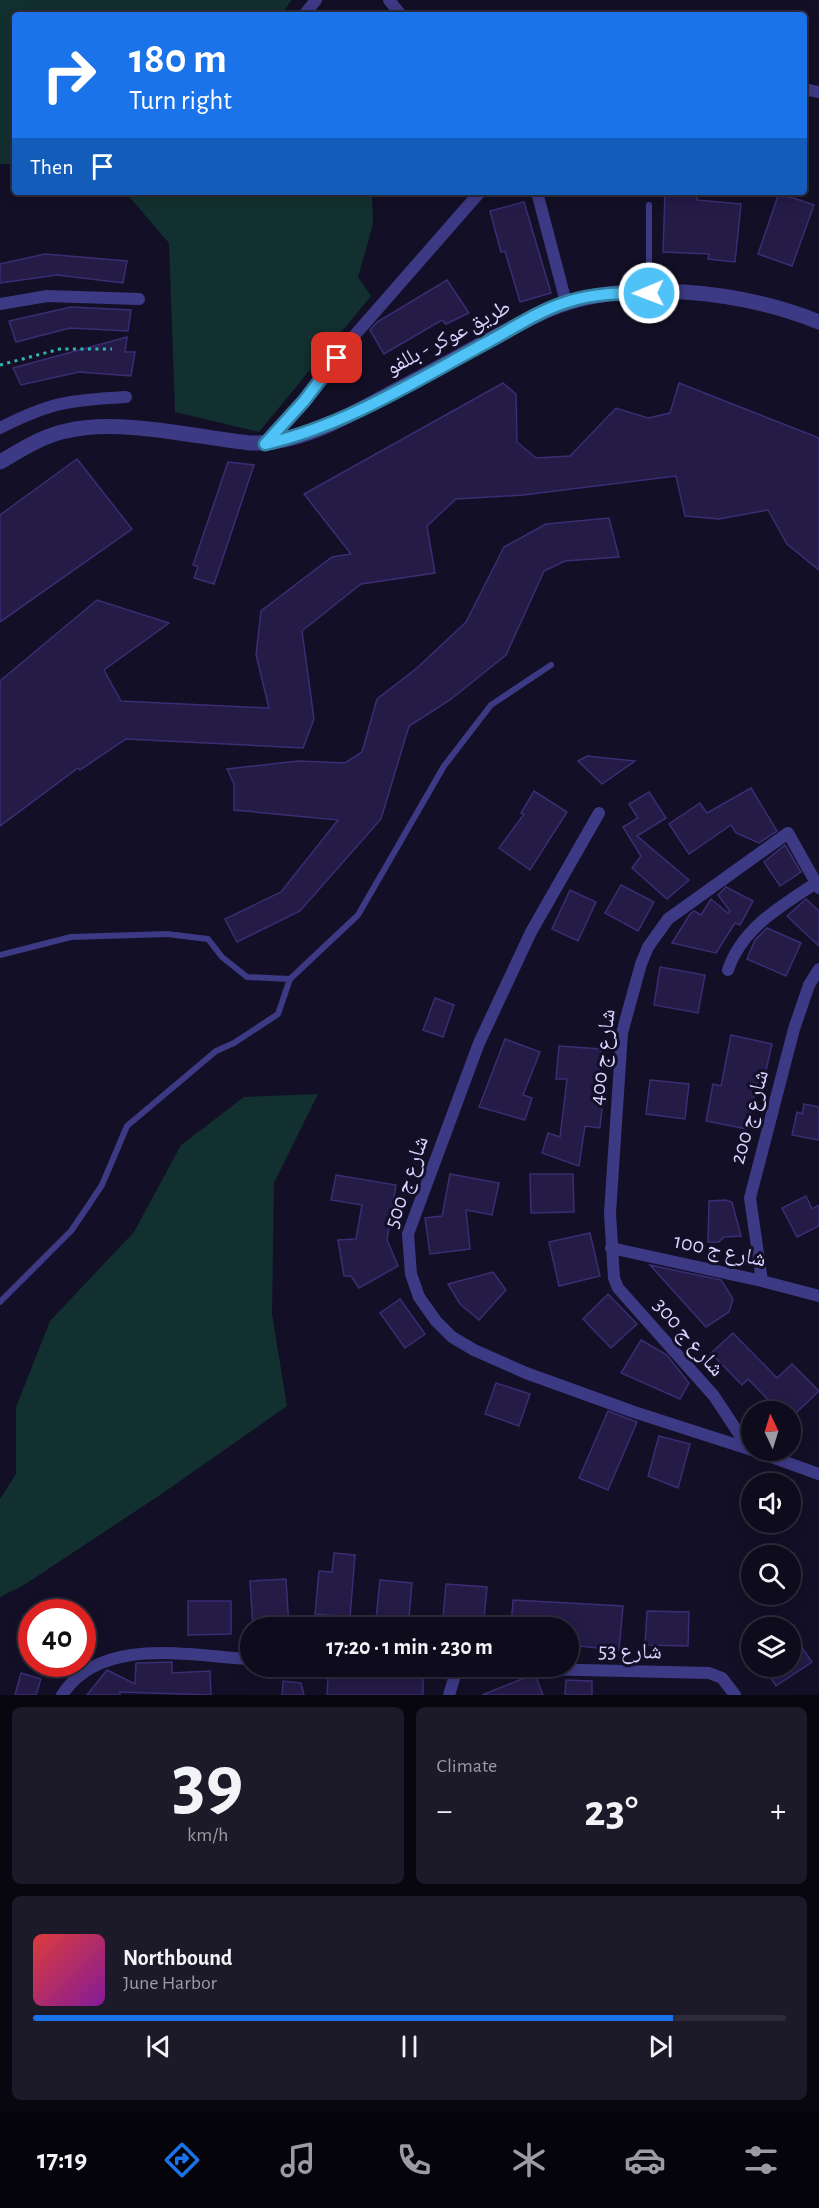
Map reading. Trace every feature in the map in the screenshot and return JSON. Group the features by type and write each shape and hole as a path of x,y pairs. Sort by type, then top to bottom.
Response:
{"street":[{"path":"306,12 316,0"},
{"path":"389,0 399,12"},
{"path":"265,444 304,401 369,318 477,195"},
{"path":"538,195 566,302"},
{"name":"طريق عوكر - بللفو","path":"0,462 45,437 94,426 121,426 265,444 310,432 349,415 533,317 566,302 599,295 649,293 716,295 760,302 819,322"},
{"path":"0,304 47,296 139,299"},
{"path":"0,428 49,405 63,401 126,397"},
{"name":"شارع ج 500","path":"599,813 531,932 480,1043 408,1234 411,1274 419,1296 436,1322 452,1337 474,1350 526,1373 634,1412 741,1447"},
{"name":"شارع ج 400","path":"611,1248 612,1178 622,1033 635,983 648,947 668,919 686,904 788,833 818,886"},
{"path":"728,970 735,950 771,912 818,886"},
{"name":"شارع ج 200","path":"762,1281 750,1198 801,1007 809,985 819,969"},
{"name":"شارع ج 300","path":"611,1248 614,1278 618,1288 714,1396 741,1435"},
{"name":"شارع ج 100","path":"611,1248 819,1296"},
{"name":"شارع ج 500","path":"782,1461 819,1474"},
{"path":"62,1695 83,1672 124,1655 240,1659"},
{"name":"شارع 53","path":"579,1671 709,1673 722,1678 735,1695"},
{"path":"449,1695 455,1677"}],"lane":[{"path":"649,205 649,293"},
{"path":"0,1302 70,1231 102,1185 127,1126 216,1051 278,1014 290,979 358,915 444,766 491,705 551,665"},
{"path":"0,955 71,937 166,934 208,939 222,957 247,977 290,979"}],"path":[{"path":"0,365 60,350 112,349"}],"green space":[{"path":"0,0 292,0 282,12 12,12 12,164 0,164"},
{"path":"128,195 372,195 373,224 358,277 371,296 259,432 175,412 169,243"},
{"path":"318,1094 274,1183 272,1314 287,1406 163,1493 24,1585 0,1597 0,1499 16,1474 16,1407 50,1321 134,1232 181,1145 244,1097"}],"building":[{"path":"665,195 698,195 697,200 741,204 735,262 708,259 709,254 663,252"},
{"path":"778,195 814,205 792,266 758,254"},
{"path":"524,202 551,293 520,302 505,251 501,252 490,211"},
{"path":"45,254 127,261 123,283 57,275 0,283 0,264"},
{"path":"447,280 469,313 446,324 442,320 384,354 370,330 377,322"},
{"path":"71,307 131,310 128,331 70,328 16,342 9,321"},
{"path":"127,337 125,352 135,352 131,376 79,372 21,385 13,368"},
{"path":"503,383 516,394 517,442 536,458 570,456 616,408 648,418 670,413 679,383 819,438 819,570 787,544 768,510 719,519 685,516 676,476 523,495 456,499 427,526 435,573 361,584 302,631 314,719 303,748 126,739 80,770 78,768 0,826 0,681 97,600 169,623 104,670 121,701 269,708 256,655 261,611 332,557 351,554 304,494"},
{"path":"77,459 132,529 0,622 0,515"},
{"path":"228,462 254,465 214,584 194,578 198,567 193,565"},
{"path":"609,518 619,557 565,561 544,571 506,655 450,700 409,726 381,819 300,911 237,942 225,919 281,892 338,820 234,810 234,784 227,769 298,761 345,763 362,752 377,699 417,668 466,622 504,547 546,524"},
{"path":"587,756 635,761 602,784 578,761"},
{"path":"751,788 777,831 759,843 736,833 731,825 689,854 669,824 700,803 707,813"},
{"path":"534,791 567,812 530,870 499,848 524,814 521,813"},
{"path":"649,792 666,818 637,836 689,880 667,899 632,868 641,856 623,827 638,818 629,804"},
{"path":"785,845 801,872 780,886 764,862"},
{"path":"621,885 654,902 638,931 605,913"},
{"path":"726,887 753,901 740,925 735,923 716,953 672,943 690,914 694,911 701,915 711,899 728,913 730,911 718,895"},
{"path":"570,890 596,902 578,941 552,929"},
{"path":"806,899 819,911 819,946 787,916"},
{"path":"767,928 801,943 786,976 747,959 755,940"},
{"path":"660,967 705,975 698,1013 654,1005"},
{"path":"435,998 454,1005 443,1037 423,1030"},
{"path":"731,1035 772,1044 765,1075 759,1074 747,1129 706,1121 713,1084 721,1086"},
{"path":"505,1039 540,1052 523,1095 532,1098 525,1120 479,1107"},
{"path":"559,1046 601,1049 597,1097 603,1098 600,1128 585,1126 579,1166 542,1153 548,1133 560,1137 567,1079 556,1079"},
{"path":"650,1080 689,1084 685,1119 646,1114"},
{"path":"804,1104 819,1107 819,1140 792,1135 797,1112 802,1114"},
{"path":"450,1174 499,1183 492,1215 466,1210 470,1249 430,1254 425,1218 442,1216"},
{"path":"530,1174 573,1174 574,1212 531,1213"},
{"path":"336,1175 396,1185 387,1240 398,1266 359,1288 351,1276 344,1276 338,1240 356,1239 362,1205 331,1200"},
{"path":"806,1196 812,1209 819,1205 819,1226 797,1237 782,1208"},
{"path":"709,1201 732,1202 741,1236 724,1237 719,1242 708,1242"},
{"path":"590,1233 600,1276 559,1286 549,1242"},
{"path":"650,1265 721,1280 733,1299 729,1312 706,1327"},
{"path":"493,1272 506,1290 479,1320 460,1304 448,1284"},
{"path":"608,1294 637,1324 611,1348 583,1319"},
{"path":"400,1299 425,1334 405,1348 380,1313"},
{"path":"733,1333 777,1378 792,1364 819,1391 801,1408 801,1401 769,1401 748,1379 742,1385 711,1353"},
{"path":"641,1340 667,1355 689,1383 680,1399 621,1373"},
{"path":"496,1383 530,1394 519,1426 485,1414"},
{"path":"608,1411 637,1422 608,1490 579,1478"},
{"path":"659,1436 690,1444 678,1488 648,1476"},
{"path":"334,1553 355,1555 350,1617 315,1614 319,1571 332,1572"},
{"path":"286,1579 288,1617 252,1617 250,1581"},
{"path":"380,1580 412,1583 409,1617 376,1617"},
{"path":"446,1584 487,1587 484,1617 443,1617"},
{"path":"513,1600 623,1606 619,1650 579,1646 579,1617 512,1617"},
{"path":"188,1601 231,1601 231,1634 188,1635"},
{"path":"647,1611 689,1612 688,1646 645,1645"},
{"path":"801,1646 812,1662 801,1669"},
{"path":"172,1662 172,1673 210,1671 211,1695 120,1692 120,1695 87,1695 107,1670 135,1684 136,1663"},
{"path":"20,1677 41,1679 36,1695 15,1695"},
{"path":"328,1677 423,1677 423,1695 327,1695"},
{"path":"527,1677 536,1677 543,1695 482,1695"},
{"path":"770,1677 790,1677 776,1686"},
{"path":"566,1680 592,1681 592,1695 565,1695"},
{"path":"283,1681 301,1683 304,1695 282,1695"}],"route":[{"path":"337,358 304,401 265,444 310,432 349,415 533,317 566,302 599,295 649,293"}]}
